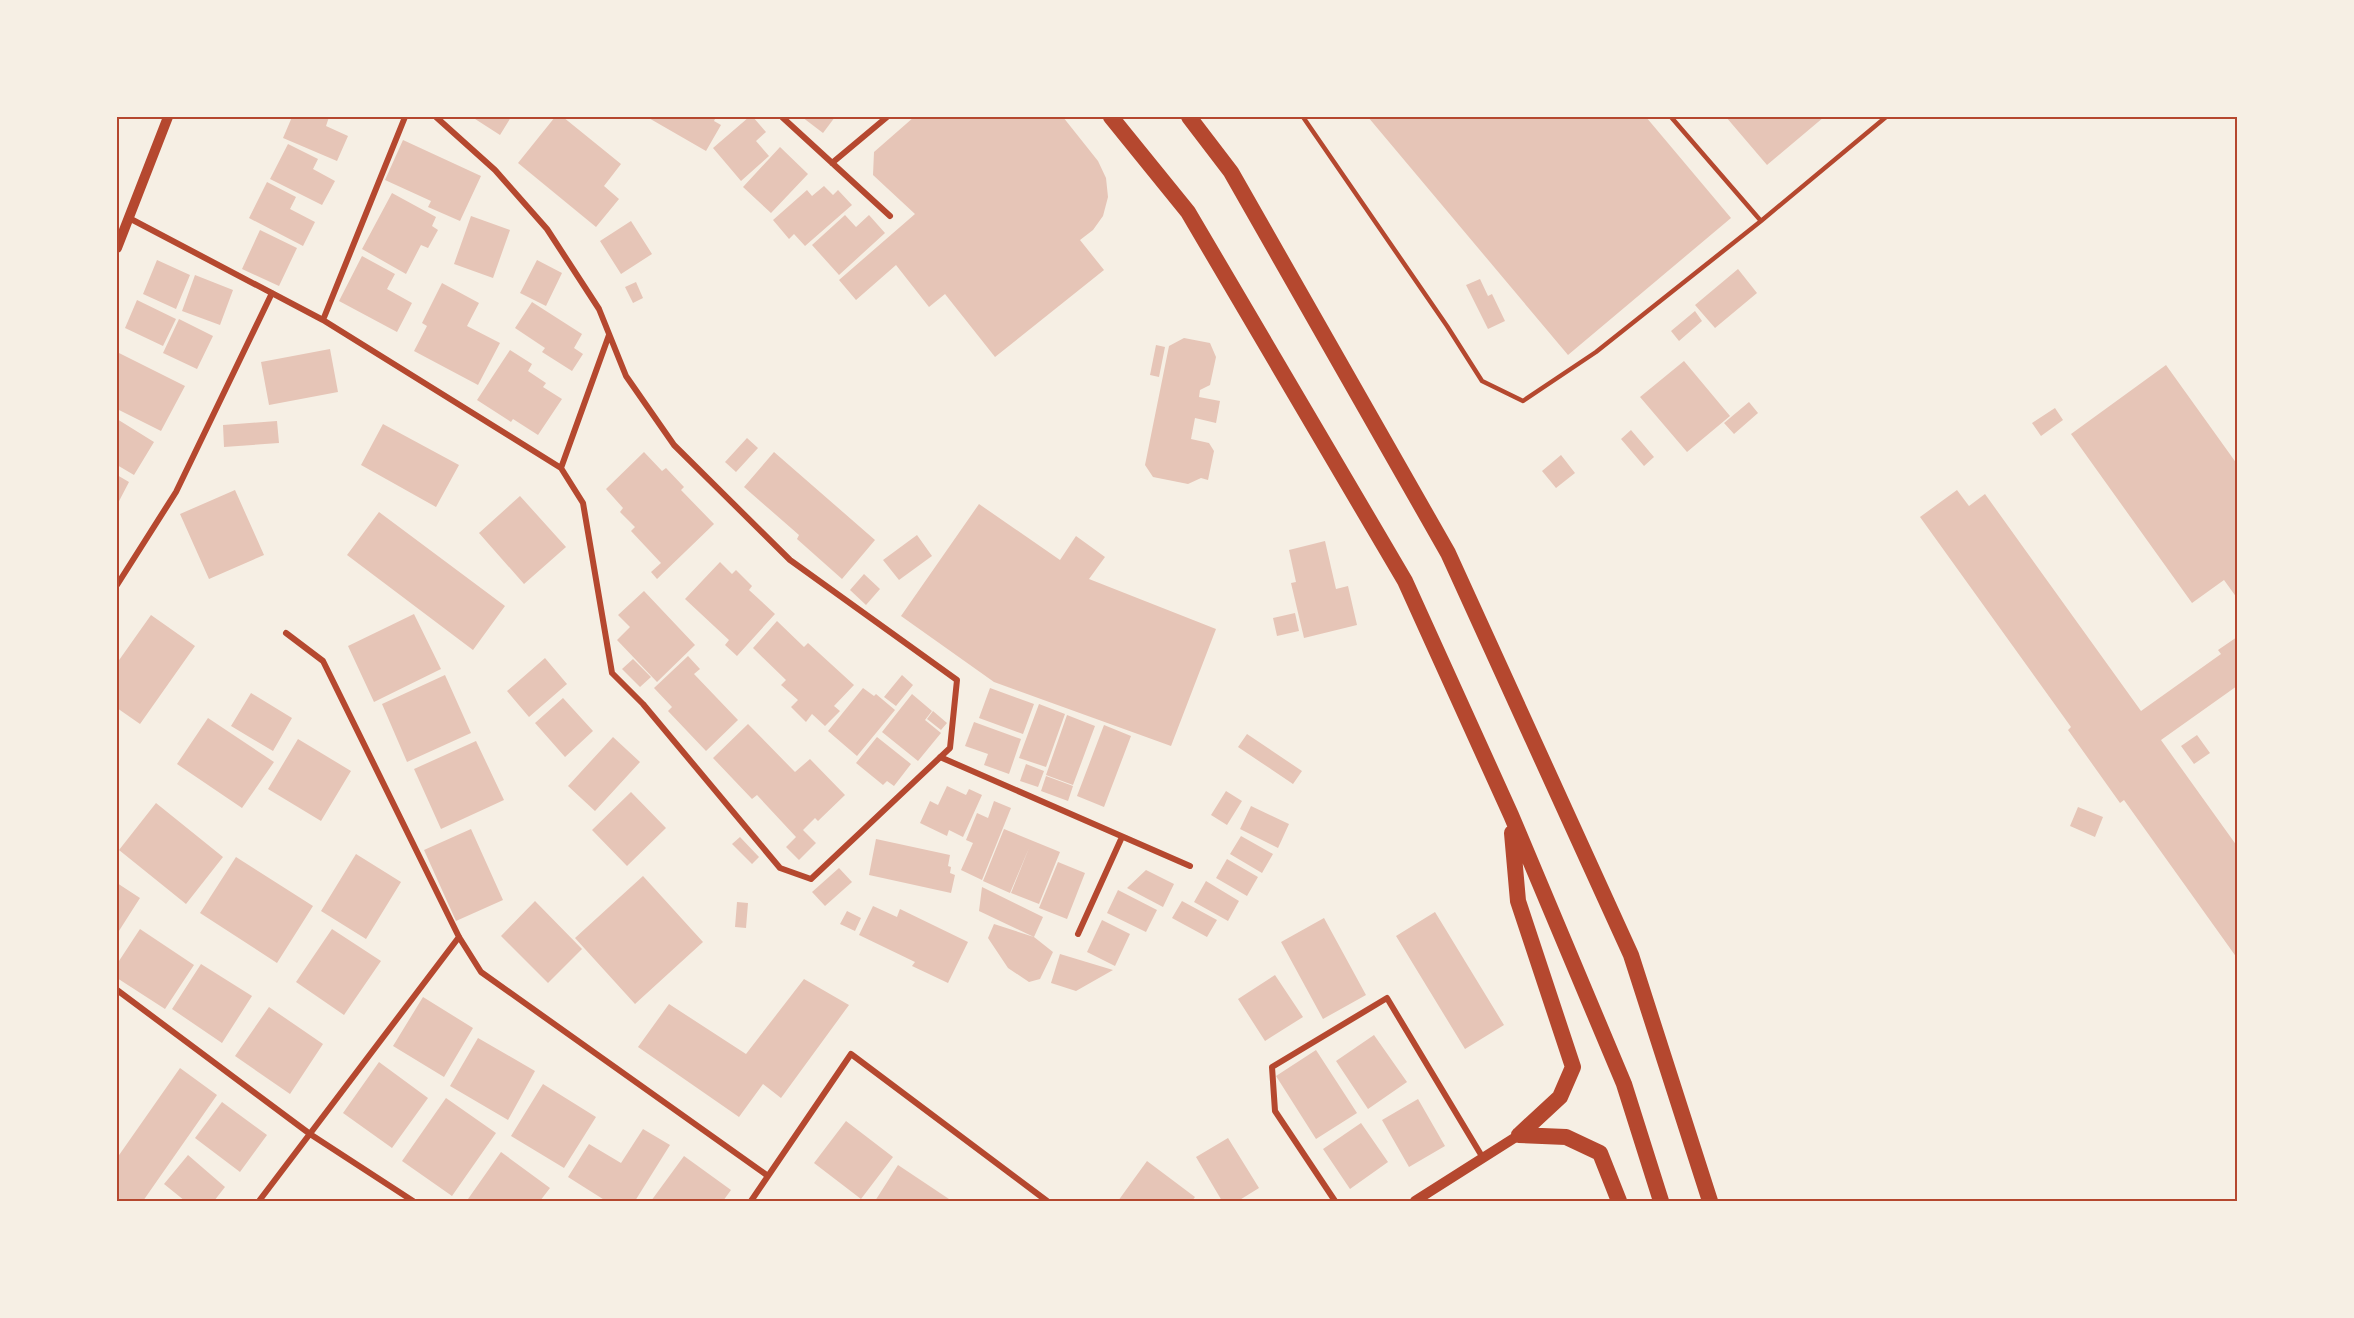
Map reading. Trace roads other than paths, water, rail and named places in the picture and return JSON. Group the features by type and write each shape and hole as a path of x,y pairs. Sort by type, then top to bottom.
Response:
{"highway":[{"path":"1111,117 1188,212 1405,581 1511,815 1624,1084 1661,1201"},
{"path":"1189,117 1231,172 1448,553 1631,955 1710,1201"},
{"path":"1511,815 1518,901 1573,1067 1560,1097 1519,1135"},
{"path":"1519,1135 1566,1137 1600,1153 1620,1201"}],"street":[{"path":"117,248 168,117"},
{"path":"323,320 405,117"},
{"path":"129,218 323,320 561,468 583,503 612,673 643,704 780,868 811,879 950,748 957,680 790,560 674,445 626,376 599,309 547,229 495,170 436,117"},
{"path":"782,117 890,216"},
{"path":"832,163 886,117"},
{"path":"117,585 176,492 272,293"},
{"path":"561,468 609,335"},
{"path":"286,633 323,661 459,937 481,972 768,1176"},
{"path":"940,757 1190,866"},
{"path":"1078,934 1122,837"},
{"path":"259,1201 459,937"},
{"path":"117,990 310,1134 413,1201"},
{"path":"1335,1201 1275,1111 1272,1067 1386,998 1483,1158"},
{"path":"751,1201 851,1054 1047,1201"},
{"path":"1416,1201 1519,1135"}],"lane":[{"path":"1303,117 1447,326 1482,381 1522,400 1596,352 1761,221 1886,117"},
{"path":"1671,117 1761,221"}]}
